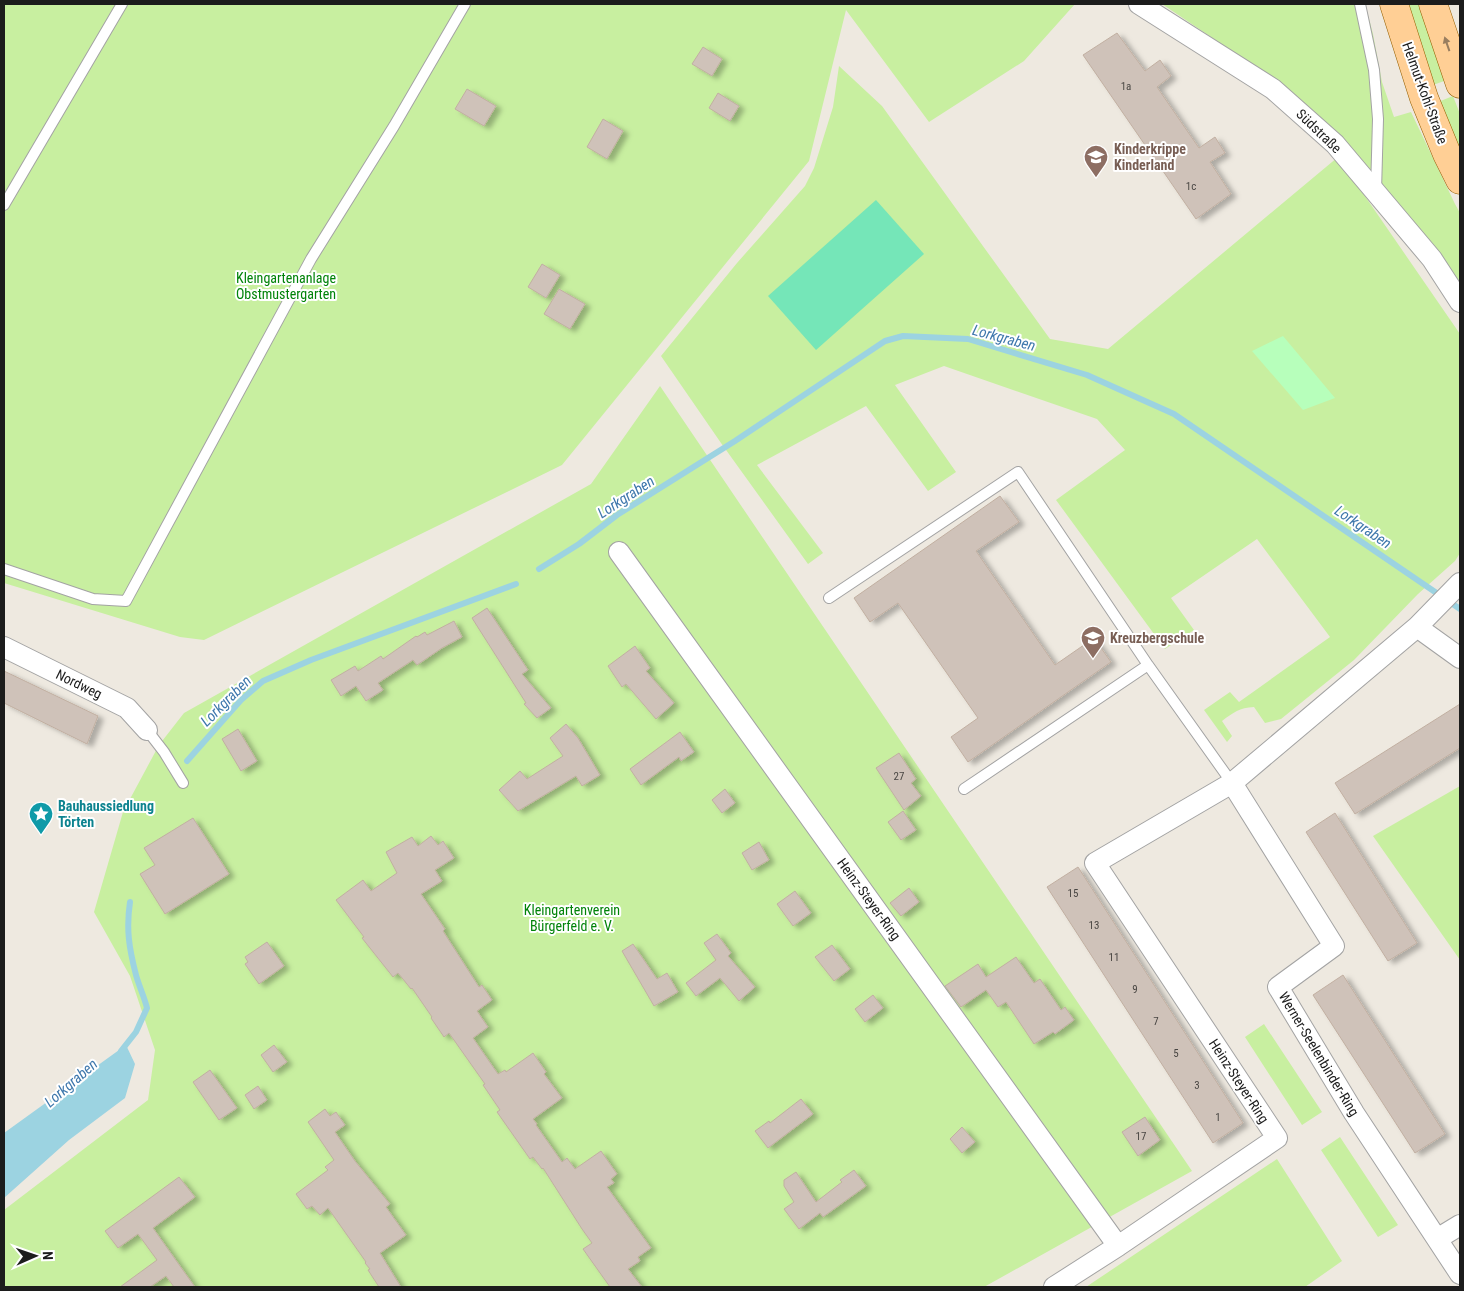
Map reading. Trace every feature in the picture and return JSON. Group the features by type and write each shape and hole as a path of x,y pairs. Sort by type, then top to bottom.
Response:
{"main road":[{"name":"Helmut-Kohl-Straße","path":"1394,4 1424,98 1460,180"},
{"path":"1433,4 1460,84"}],"street":[{"name":"Südstraße","path":"1138,4 1273,89 1335,144 1432,259 1460,302"},
{"name":"Heinz-Steyer-Ring","path":"619,552 1118,1246"},
{"path":"1232,783 1417,628 1460,583"},
{"path":"1417,628 1460,658"},
{"name":"Nordweg","path":"4,647 127,708 147,730"},
{"name":"Heinz-Steyer-Ring","path":"1054,1287 1277,1138 1095,863 1232,783"},
{"name":"Werner-Seelenbinder-Ring","path":"1232,783 1334,946 1278,987 1354,1113 1460,1274"},
{"path":"1437,1239 1460,1225"}],"lane":[{"path":"4,205 122,4"},
{"path":"4,569 92,599 126,601 311,259 394,126 465,4"},
{"path":"1360,4 1374,70 1378,119 1376,194"},
{"path":"829,598 1018,472 1148,665 1232,783"},
{"path":"964,789 1148,665"},
{"path":"147,730 164,752 183,783"}],"green space":[{"name":"Kleingartenanlage Obstmustergarten","path":"4,4 1075,4 1024,61 929,122 846,10 809,161 562,465 204,640 180,637 4,583"},
{"path":"1162,4 1365,4 1382,82 1394,117 1411,112 1460,213 1460,288 1257,68"},
{"path":"1406,4 1422,4 1447,80 1433,85"},
{"path":"839,66 882,106 1050,339 1108,349 1338,157 1460,334 1460,553 1455,561 1418,594 1354,660 1281,719 1265,723 1254,707 1237,711 1222,721 1232,736 1227,742 1204,710 1230,692 1239,702 1330,637 1257,539 1171,598 1194,630 1165,649 1056,500 1125,450 1097,419 944,366 895,385 956,472 928,491 866,406 757,465 823,553 808,564 661,356 737,263 805,186 814,168 833,107"},
{"path":"1453,96 1460,114 1460,153 1438,102"},
{"path":"876,200 924,254 816,350 768,296"},
{"path":"1283,336 1335,398 1303,410 1252,351"},
{"name":"Kleingartenverein Bürgerfeld e. V.","path":"660,386 1192,1171 984,1287 4,1287 4,1210 148,1100 155,1050 130,976 94,912 123,812 159,745 184,713 591,484"},
{"path":"1460,786 1460,960 1373,836"},
{"path":"1264,1024 1322,1112 1302,1125 1245,1037"},
{"path":"1340,1137 1398,1225 1378,1237 1321,1150"},
{"path":"1277,1159 1342,1261 1305,1287 1086,1287"}],"water":[{"path":"126,1045 135,1064 125,1098 69,1140 4,1198 4,1133"}],"building":[{"path":"1117,33 1145,71 1160,60 1171,76 1157,87 1199,148 1215,137 1225,153 1210,162 1231,194 1196,219 1083,55"},
{"path":"703,47 722,59 712,76 692,64"},
{"path":"467,89 496,106 484,126 455,109"},
{"path":"718,93 739,106 730,121 709,108"},
{"path":"603,119 623,131 607,159 587,147"},
{"path":"542,264 560,275 546,298 528,287"},
{"path":"559,289 585,304 570,329 544,314"},
{"name":"Kreuzbergschule","path":"1000,496 1019,522 976,551 1055,665 1094,638 1111,662 968,762 951,737 978,718 898,603 870,622 854,598"},
{"path":"487,608 528,670 522,674 551,708 537,718 524,704 526,703 472,618"},
{"path":"454,621 462,637 417,665 413,660 378,683 383,690 366,701 356,686 341,696 331,680 355,666 358,671 381,656 383,659 416,636 425,632 427,635"},
{"path":"635,646 650,668 646,671 674,703 656,719 626,684 622,687 608,666"},
{"path":"4,671 98,716 87,744 4,703"},
{"path":"1460,704 1460,748 1355,814 1335,783"},
{"path":"566,724 578,738 600,775 582,786 576,776 518,811 499,790 520,771 527,779 563,756 550,738"},
{"path":"238,729 257,761 241,771 222,739"},
{"path":"680,732 694,752 681,761 679,757 641,785 630,769"},
{"path":"899,753 916,779 911,783 921,796 904,810 876,768"},
{"path":"725,789 735,803 722,813 712,800"},
{"path":"903,811 916,830 901,840 888,822"},
{"path":"1335,813 1417,943 1388,961 1306,832"},
{"path":"193,818 229,874 165,914 140,874 155,865 144,848"},
{"path":"431,836 438,845 443,841 454,858 435,870 442,881 421,894 445,929 443,931 479,987 482,985 492,1000 477,1011 488,1027 473,1038 498,1074 505,1070 506,1072 533,1053 546,1072 544,1074 562,1098 533,1119 536,1125 562,1162 567,1158 575,1169 601,1151 617,1174 611,1179 614,1183 607,1187 651,1248 638,1257 640,1261 628,1269 642,1287 610,1287 583,1249 592,1243 543,1168 533,1157 530,1159 497,1112 500,1110 483,1085 485,1084 449,1033 444,1037 412,988 398,973 393,977 362,938 364,937 336,900 363,880 371,891 397,873 386,852 412,837 418,846"},
{"path":"759,842 769,860 752,870 742,853"},
{"path":"1078,867 1243,1123 1213,1143 1047,887"},
{"path":"909,888 919,902 901,916 890,903"},
{"path":"795,891 811,913 793,926 777,904"},
{"path":"717,934 731,953 728,956 755,987 739,1001 720,978 696,996 686,983 716,960 704,943"},
{"path":"267,942 284,966 259,984 245,964 248,962 245,957"},
{"path":"633,944 657,979 667,973 678,992 654,1006 622,951"},
{"path":"832,945 850,969 834,981 815,957"},
{"path":"1016,957 1034,983 1040,979 1061,1010 1065,1007 1074,1020 1055,1034 1053,1032 1034,1044 1006,1002 998,1007 986,990 961,1007 945,986 978,964 986,977"},
{"path":"1343,975 1445,1134 1415,1153 1313,995"},
{"path":"873,995 883,1008 865,1022 855,1009"},
{"path":"274,1045 287,1062 273,1072 261,1055"},
{"path":"210,1070 237,1108 219,1120 193,1082"},
{"path":"258,1086 267,1100 254,1109 245,1095"},
{"path":"801,1099 813,1114 768,1148 755,1131 769,1121 770,1123"},
{"path":"325,1109 330,1116 336,1112 345,1125 335,1132 355,1161 390,1204 386,1207 406,1235 380,1253 401,1287 379,1287 368,1270 370,1269 366,1262 328,1208 320,1215 312,1206 307,1209 296,1194 328,1170 325,1167 334,1160 308,1122"},
{"path":"1145,1117 1160,1140 1138,1156 1122,1132"},
{"path":"962,1127 975,1142 962,1153 950,1139"},
{"path":"854,1170 866,1186 823,1217 820,1213 799,1229 784,1209 794,1202 784,1186 784,1180 796,1172 816,1202"},
{"path":"179,1177 195,1197 153,1228 195,1287 174,1287 166,1276 150,1287 120,1287 157,1260 138,1234 118,1248 105,1231"}],"waterway":[{"name":"Lorkgraben","path":"539,569 579,544 617,515 735,441 885,341 903,336 968,339 1087,375 1174,414 1460,609"},
{"name":"Lorkgraben","path":"187,761 241,700 263,681 311,660 516,584"},
{"name":"Lorkgraben","path":"121,1051 136,1032 147,1008 136,975 130,947 128,930 130,902"}],"place":[{"name":"Kinderkrippe Kinderland","path":"1096,178"},
{"name":"Kreuzbergschule","path":"1093,659"},
{"name":"Bauhaussiedlung Törten","path":"41,835"}]}
